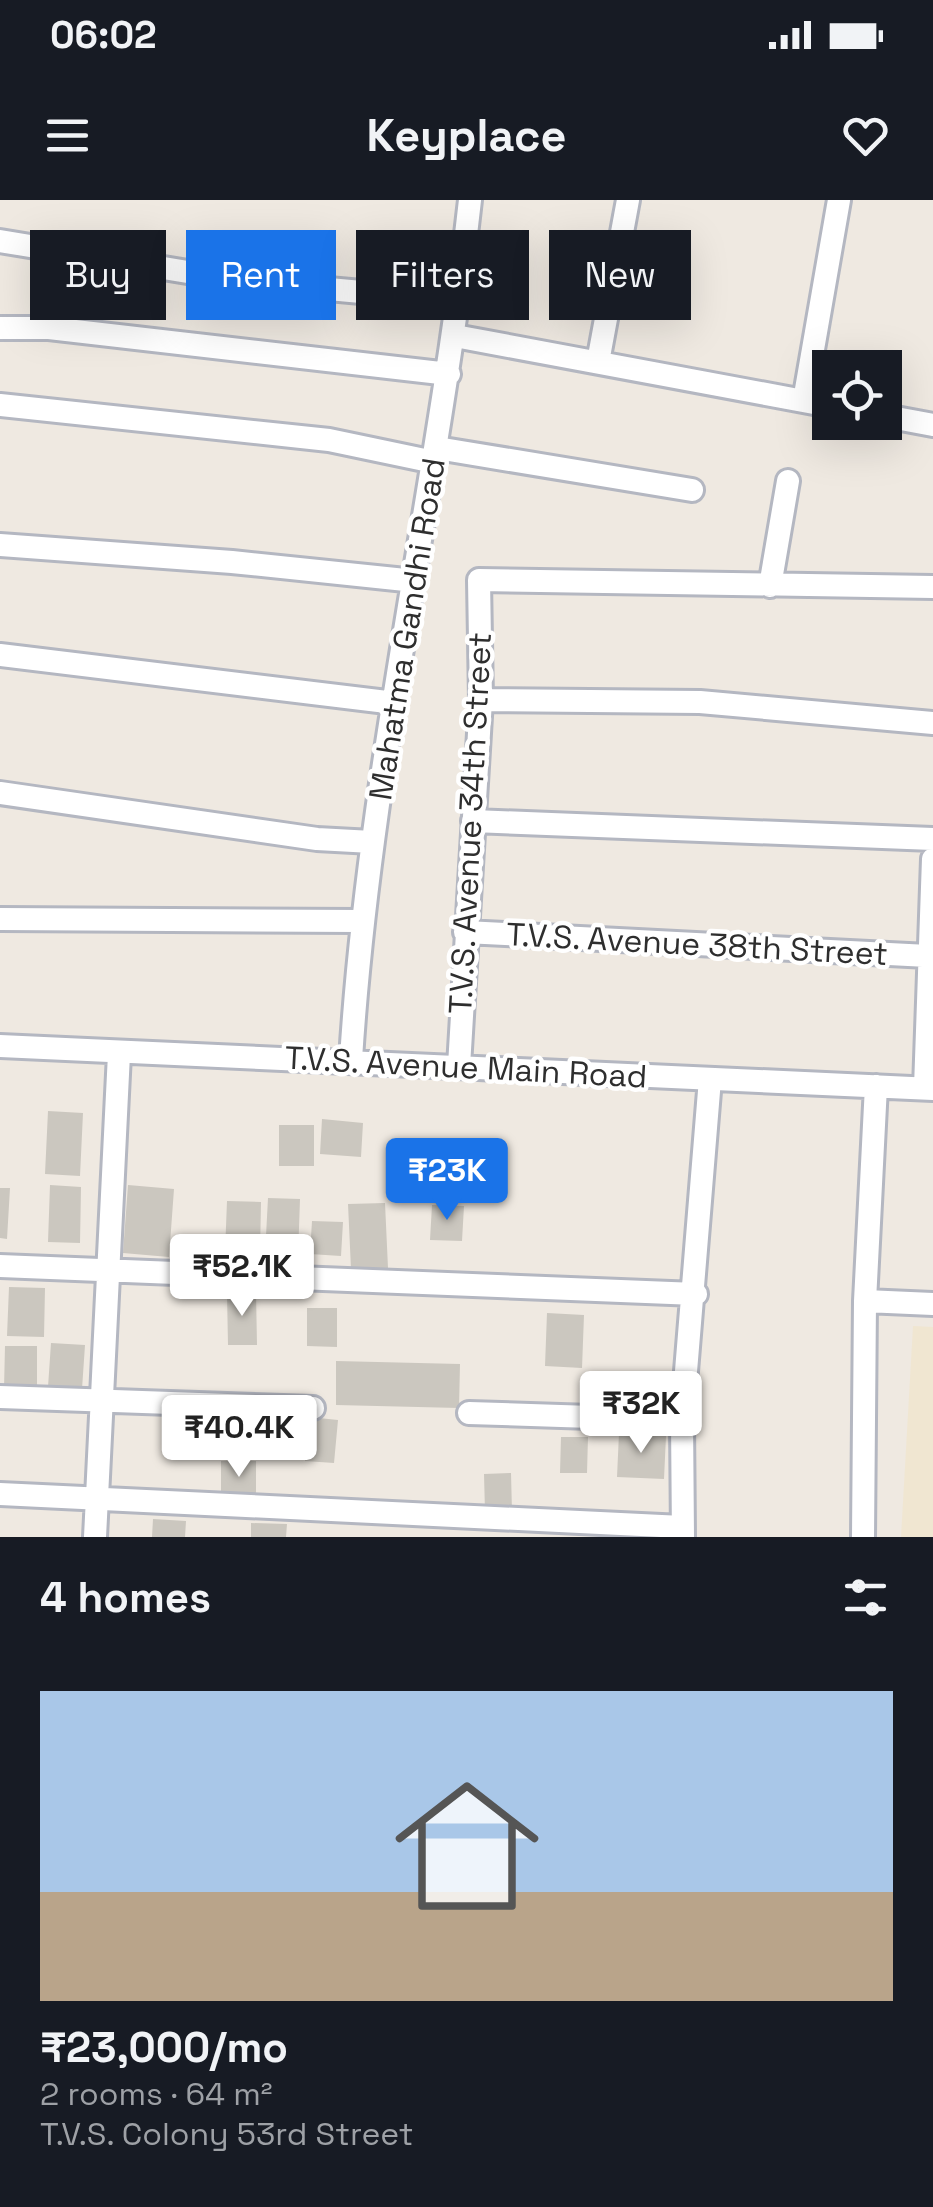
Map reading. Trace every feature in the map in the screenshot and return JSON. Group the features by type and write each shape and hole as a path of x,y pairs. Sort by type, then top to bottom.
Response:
{"street":[{"name":"Mahatma Gandhi Road","path":"467,230 470,200"},
{"path":"598,362 628,200"},
{"path":"804,401 840,200"},
{"path":"0,241 242,280 356,291"},
{"name":"Mahatma Gandhi Road","path":"351,1059 360,921 457,320"},
{"path":"0,328 49,328 449,374"},
{"path":"455,336 812,403"},
{"path":"0,405 330,440 692,490"},
{"path":"902,419 933,425"},
{"path":"788,482 770,586 933,587"},
{"path":"0,545 249,563 415,582"},
{"name":"T.V.S. Avenue 34th Street","path":"458,1066 480,700 480,580 770,586"},
{"path":"0,655 395,703"},
{"path":"480,700 700,702 933,723"},
{"path":"0,793 317,839 372,842"},
{"path":"473,821 933,839"},
{"path":"929,1088 928,956 933,859"},
{"path":"0,918 360,921"},
{"name":"T.V.S. Avenue 38th Street","path":"465,932 928,956"},
{"name":"T.V.S. Avenue Main Road","path":"0,1046 929,1088"},
{"path":"95,1537 120,1054"},
{"path":"0,1494 98,1496 682,1532 682,1420 696,1294 710,1079"},
{"path":"864,1537 865,1301 876,1086"},
{"path":"0,1266 696,1294"},
{"path":"865,1301 933,1304"},
{"path":"0,1397 313,1408"},
{"path":"469,1413 682,1420"}],"shaded area":[{"path":"913,1326 933,1327 933,1537 901,1537"}],"building":[{"path":"48,1111 83,1113 80,1176 45,1174"},
{"path":"322,1119 363,1123 361,1157 320,1154"},
{"path":"279,1125 314,1125 314,1166 279,1166"},
{"path":"50,1185 81,1187 80,1243 48,1242"},
{"path":"128,1185 174,1189 169,1257 123,1253"},
{"path":"0,1188 10,1188 7,1239 0,1238"},
{"path":"268,1198 300,1199 298,1256 265,1255"},
{"path":"227,1201 261,1202 260,1253 225,1252"},
{"path":"385,1203 388,1268 351,1269 348,1204"},
{"path":"432,1205 464,1206 462,1241 430,1240"},
{"path":"312,1221 343,1222 341,1256 310,1254"},
{"path":"9,1287 45,1288 44,1337 7,1336"},
{"path":"256,1293 257,1345 228,1345 227,1294"},
{"path":"307,1308 337,1308 337,1347 307,1346"},
{"path":"547,1313 584,1315 582,1368 545,1366"},
{"path":"51,1343 85,1345 82,1389 48,1387"},
{"path":"5,1346 37,1346 37,1389 4,1389"},
{"path":"336,1361 460,1364 459,1408 336,1405"},
{"path":"309,1417 338,1420 334,1463 305,1461"},
{"path":"619,1433 666,1436 664,1479 617,1477"},
{"path":"561,1437 588,1437 587,1473 560,1473"},
{"path":"221,1461 256,1461 256,1498 221,1498"},
{"path":"511,1473 512,1512 485,1512 484,1474"},
{"path":"153,1519 186,1521 185,1537 152,1537"},
{"path":"251,1523 287,1524 286,1537 251,1537"}]}
